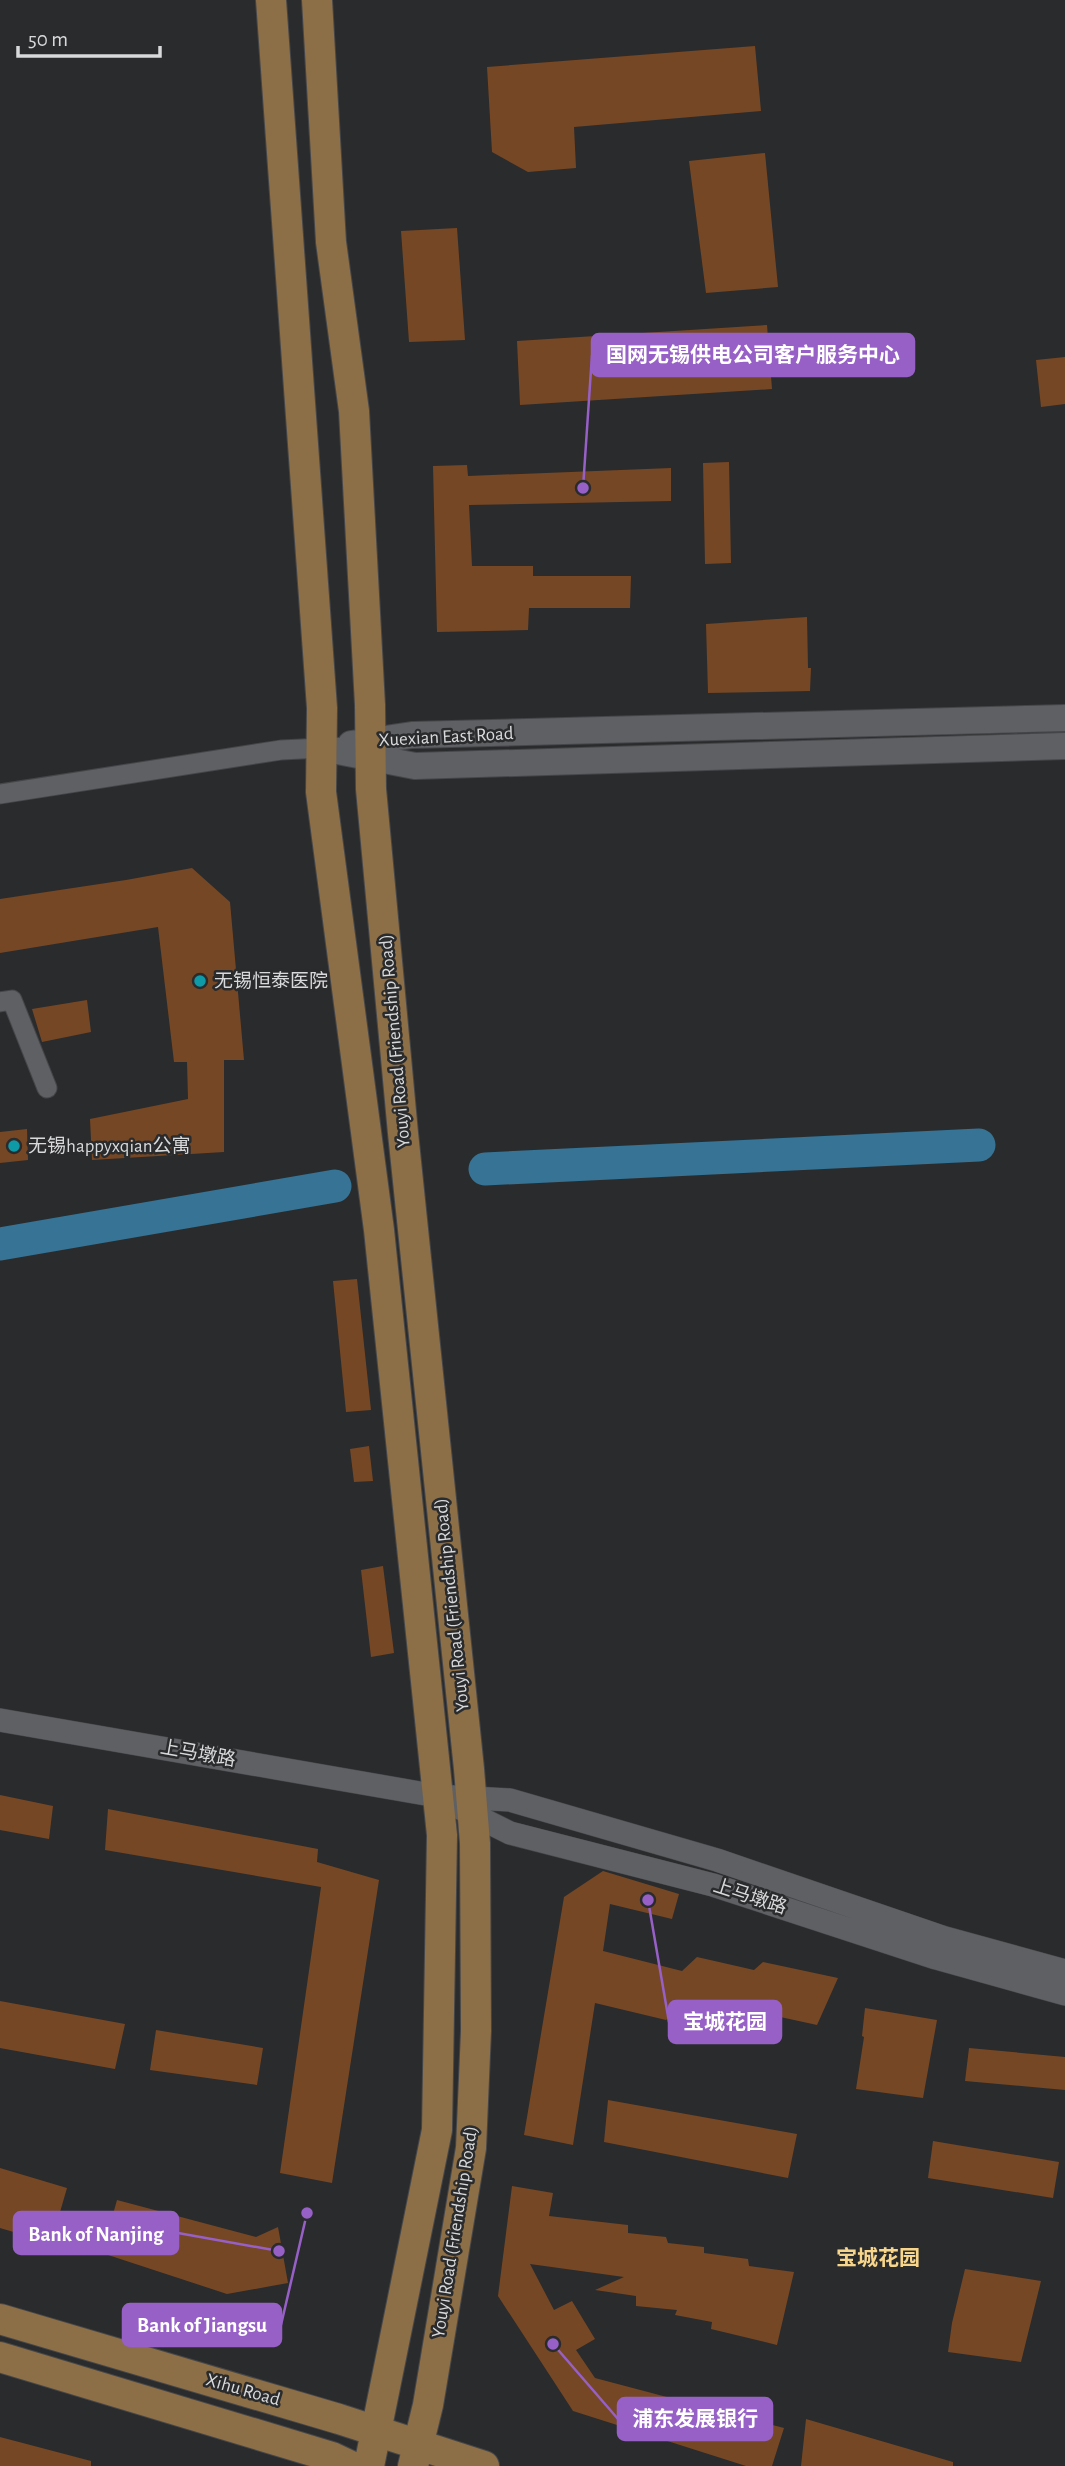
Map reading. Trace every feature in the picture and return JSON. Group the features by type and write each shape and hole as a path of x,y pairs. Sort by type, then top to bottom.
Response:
{"main road":[{"name":"Youyi Road (Friendship Road)","path":"271,0 322,708 321,792 379,1230 442,1835 438,2130 369,2466"},
{"name":"Youyi Road (Friendship Road)","path":"317,0 331,242 354,411 372,789 403,1133 472,1806 476,2031 471,2148 428,2405 415,2455"},
{"name":"Xuexian East Road","path":"371,750 412,735 1065,718"},
{"name":"Xuexian East Road","path":"322,748 371,750 415,766 1065,746"},
{"name":"Xihu Road","path":"0,2319 376,2431 415,2455 484,2466"},
{"name":"Xihu Road","path":"0,2357 332,2456 351,2466"}],"street":[{"path":"0,794 281,750 322,748"},
{"path":"0,1002 12,1000 47,1088"},
{"name":"上马墩路","path":"0,1720 438,1796 472,1806 510,1833 713,1885 936,1958 1065,1994"},
{"name":"上马墩路","path":"472,1806 510,1800 704,1856 942,1937 1065,1971"}],"building":[{"path":"755,46 761,111 574,127 576,168 528,172 492,152 487,67"},
{"path":"765,153 778,287 706,293 689,161"},
{"path":"457,228 465,340 409,342 401,231"},
{"path":"767,325 772,389 520,405 517,341"},
{"path":"1065,357 1065,404 1041,407 1036,360"},
{"path":"729,462 731,563 705,564 703,463"},
{"path":"467,465 468,476 671,468 671,501 469,505 472,566 533,566 533,576 631,576 630,608 529,608 528,630 437,632 433,466"},
{"path":"807,617 810,691 708,693 706,624"},
{"name":"无锡恒泰医院","path":"192,868 230,902 244,1060 224,1060 224,1152 92,1160 90,1119 188,1099 187,1062 174,1062 158,927 0,953 0,899"},
{"path":"87,1000 91,1032 42,1042 32,1009"},
{"name":"无锡happyxqian公寓","path":"27,1129 28,1160 0,1163 0,1132"},
{"path":"357,1279 371,1410 346,1412 333,1281"},
{"path":"369,1446 373,1481 354,1482 350,1449"},
{"path":"383,1566 394,1653 371,1657 361,1570"},
{"path":"0,1795 53,1806 49,1839 0,1830"},
{"path":"108,1809 318,1849 317,1862 379,1880 332,2183 280,2173 321,1887 105,1850"},
{"path":"603,1871 679,1894 672,1919 610,1904 603,1951 682,1971 697,1957 754,1970 763,1962 838,1978 817,2025 753,2011 747,2021 680,2007 666,2020 595,2003 573,2145 524,2135 564,1897"},
{"path":"0,2001 125,2024 115,2069 0,2048"},
{"path":"865,2008 937,2020 923,2098 856,2089 864,2037"},
{"path":"156,2030 263,2048 257,2085 150,2070"},
{"path":"969,2048 1065,2057 1065,2090 965,2081"},
{"path":"608,2100 797,2134 788,2178 604,2142"},
{"path":"933,2141 1059,2162 1053,2198 928,2178"},
{"path":"0,2168 67,2188 51,2243 0,2228"},
{"path":"512,2186 553,2193 549,2216 628,2225 628,2233 666,2237 668,2243 704,2247 704,2253 748,2259 749,2266 794,2272 777,2345 711,2329 712,2322 675,2315 677,2310 636,2306 636,2296 595,2290 624,2277 530,2264 554,2310 572,2301 595,2339 576,2350 595,2378 784,2428 772,2466 746,2466 573,2411 498,2296"},
{"path":"117,2200 256,2237 278,2227 288,2283 227,2294 102,2253"},
{"path":"965,2269 1041,2281 1021,2362 948,2352"},
{"path":"806,2419 953,2462 953,2466 801,2466"},
{"path":"0,2437 91,2461 91,2466 0,2466"}],"waterway":[{"path":"485,1169 979,1145"},
{"path":"0,1244 335,1186"}],"place":[{"name":"国网无锡供电公司客户服务中心","path":"583,488"},
{"name":"无锡恒泰医院","path":"200,981"},
{"name":"无锡happyxqian公寓","path":"14,1146"},
{"name":"宝城花园","path":"648,1900"},
{"name":"Bank of Jiangsu","path":"307,2213"},
{"name":"Bank of Nanjing","path":"279,2251"},
{"name":"浦东发展银行","path":"553,2344"}],"district":[{"name":"宝城花园","path":"878,2258"}]}
